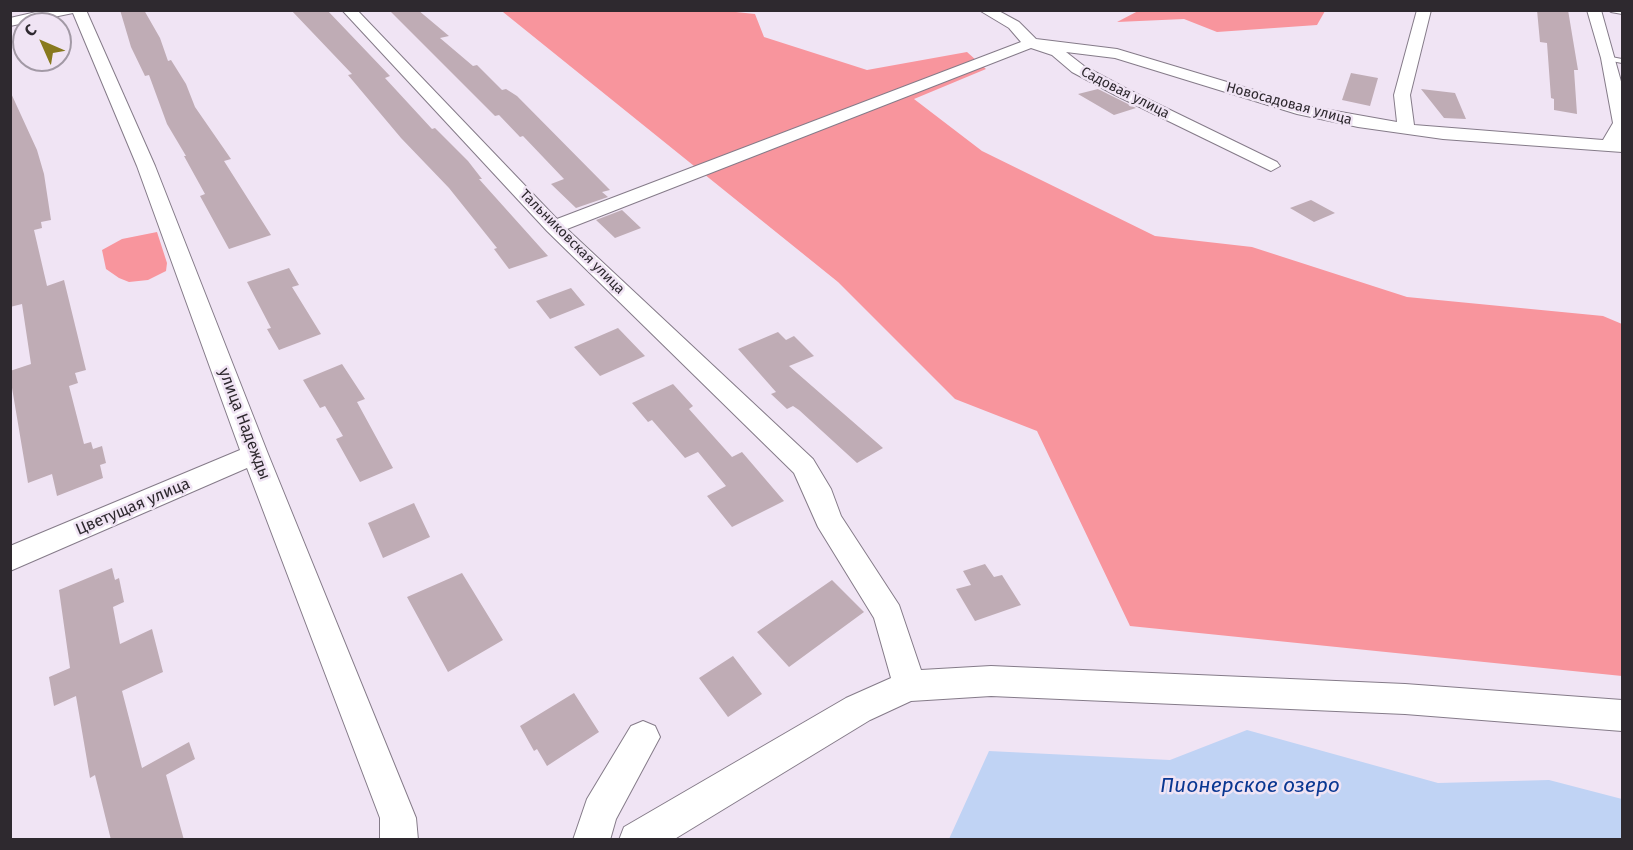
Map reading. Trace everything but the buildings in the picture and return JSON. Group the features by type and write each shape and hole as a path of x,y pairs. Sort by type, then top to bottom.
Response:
{"street":[{"path":"10,22 68,10"},
{"name":"улица Надежды","path":"79,10 146,166 255,454 398,818 399,840"},
{"name":"Тальниковская улица","path":"349,10 554,227 804,465 817,489 828,519 888,614 909,686"},
{"name":"Садовая улица","path":"986,10 1014,26 1031,43 1057,52 1078,69 1271,166"},
{"path":"1406,128 1402,95 1424,10"},
{"path":"1594,10 1616,59 1622,123 1616,145"},
{"path":"554,227 1031,43"},
{"name":"Новосадовая улица","path":"1031,43 1117,54 1303,110 1358,122 1454,135 1616,145"},
{"name":"Цветущая улица","path":"10,559 255,454"},
{"path":"637,840 858,709 909,686 1014,682 1405,699 1623,716"},
{"path":"591,840 600,812 643,737"}],"lane":[{"path":"1611,10 1623,12"}],"shaded area":[{"path":"505,10 717,10 755,14 764,37 867,70 967,52 986,69 914,99 982,151 1155,236 1252,247 1407,297 1603,316 1622,324 1622,676 1130,626 1037,431 955,399 838,282 503,12"},
{"path":"1140,10 1325,11 1317,25 1217,32 1184,19 1117,22"},
{"path":"157,232 167,263 166,271 148,280 129,282 106,269 102,250 122,239"}],"water":[{"name":"Пионерское озеро","path":"1247,730 1438,783 1549,780 1622,799 1622,839 949,839 989,751 1170,760"}]}
